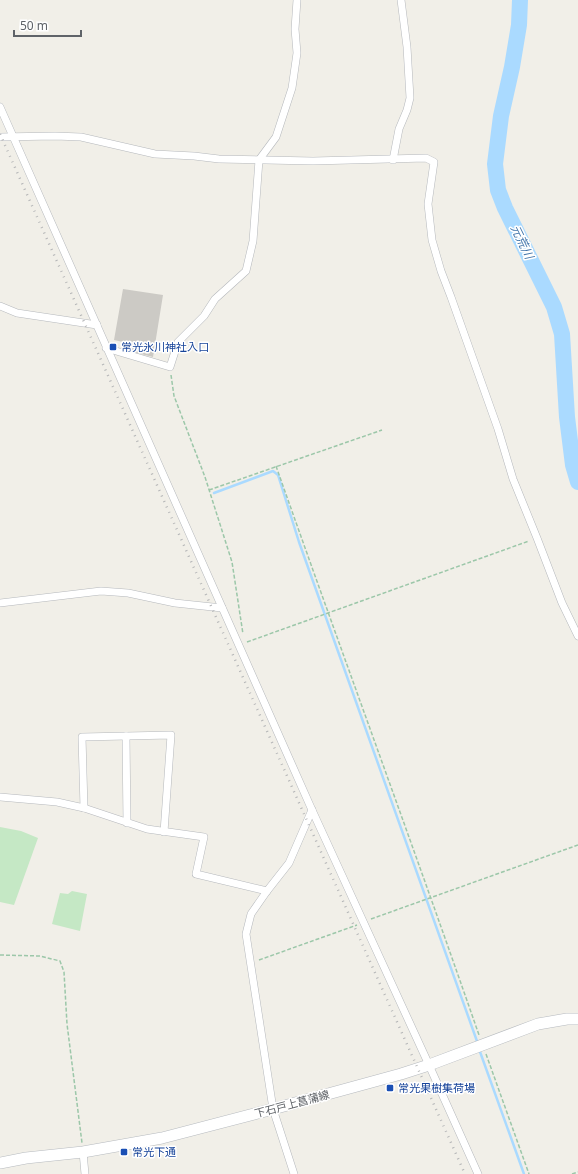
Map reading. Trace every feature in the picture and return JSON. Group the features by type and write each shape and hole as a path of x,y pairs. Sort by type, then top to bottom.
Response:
{"main road":[{"name":"下石戸上菖蒲線","path":"0,1163 26,1158 83,1152 162,1138 273,1109 429,1065 538,1024 567,1019 578,1019"}],"street":[{"path":"106,348 170,367 178,342 204,316 215,299 246,271 253,241 259,160 276,137 292,88 297,53 295,29 297,0"},
{"path":"393,160 399,129 410,98 407,47 401,0"},
{"path":"0,107 362,922 478,1174"},
{"path":"0,137 81,137 155,154 219,159 393,160 426,158 434,162 428,204 432,240 441,271 498,429 513,478 562,603 578,636"},
{"path":"0,306 17,313 97,325"},
{"path":"0,603 101,591 128,593 175,603 222,608"},
{"path":"84,808 82,737 170,735 164,832"},
{"path":"126,736 127,823"},
{"path":"0,797 57,802 84,808 147,829 204,836 196,874 267,891"},
{"path":"294,1174 273,1109 246,934 252,914 267,891 289,863 312,810"},
{"path":"83,1152 85,1174"}],"path":[{"path":"170,367 174,396 209,490 232,562 244,637 239,645"},
{"path":"209,490 382,430"},
{"path":"276,466 529,1174"},
{"path":"239,645 537,538"},
{"path":"251,963 578,845"},
{"path":"0,955 40,956 60,961 64,972 67,1024 83,1152"},
{"path":"572,1174 578,1172"}],"green space":[{"path":"0,827 21,831 38,838 14,905 0,902"},
{"path":"72,891 87,894 80,931 52,924 60,893 68,894"}],"building":[{"path":"123,289 163,295 153,357 121,349 123,342 114,340"}],"waterway":[{"name":"元荒川","path":"520,0 519,25 512,67 501,116 495,164 498,190 505,208 554,307 562,334 567,417 573,465 578,482"},
{"path":"214,493 273,471 278,475 299,542 478,1044"},
{"path":"479,1049 524,1174"}],"railway":[{"path":"0,134 465,1174"}],"place":[{"name":"常光氷川神社入口","path":"113,347"},
{"name":"常光果樹集荷場","path":"390,1088"},
{"name":"常光下通","path":"124,1152"}]}
